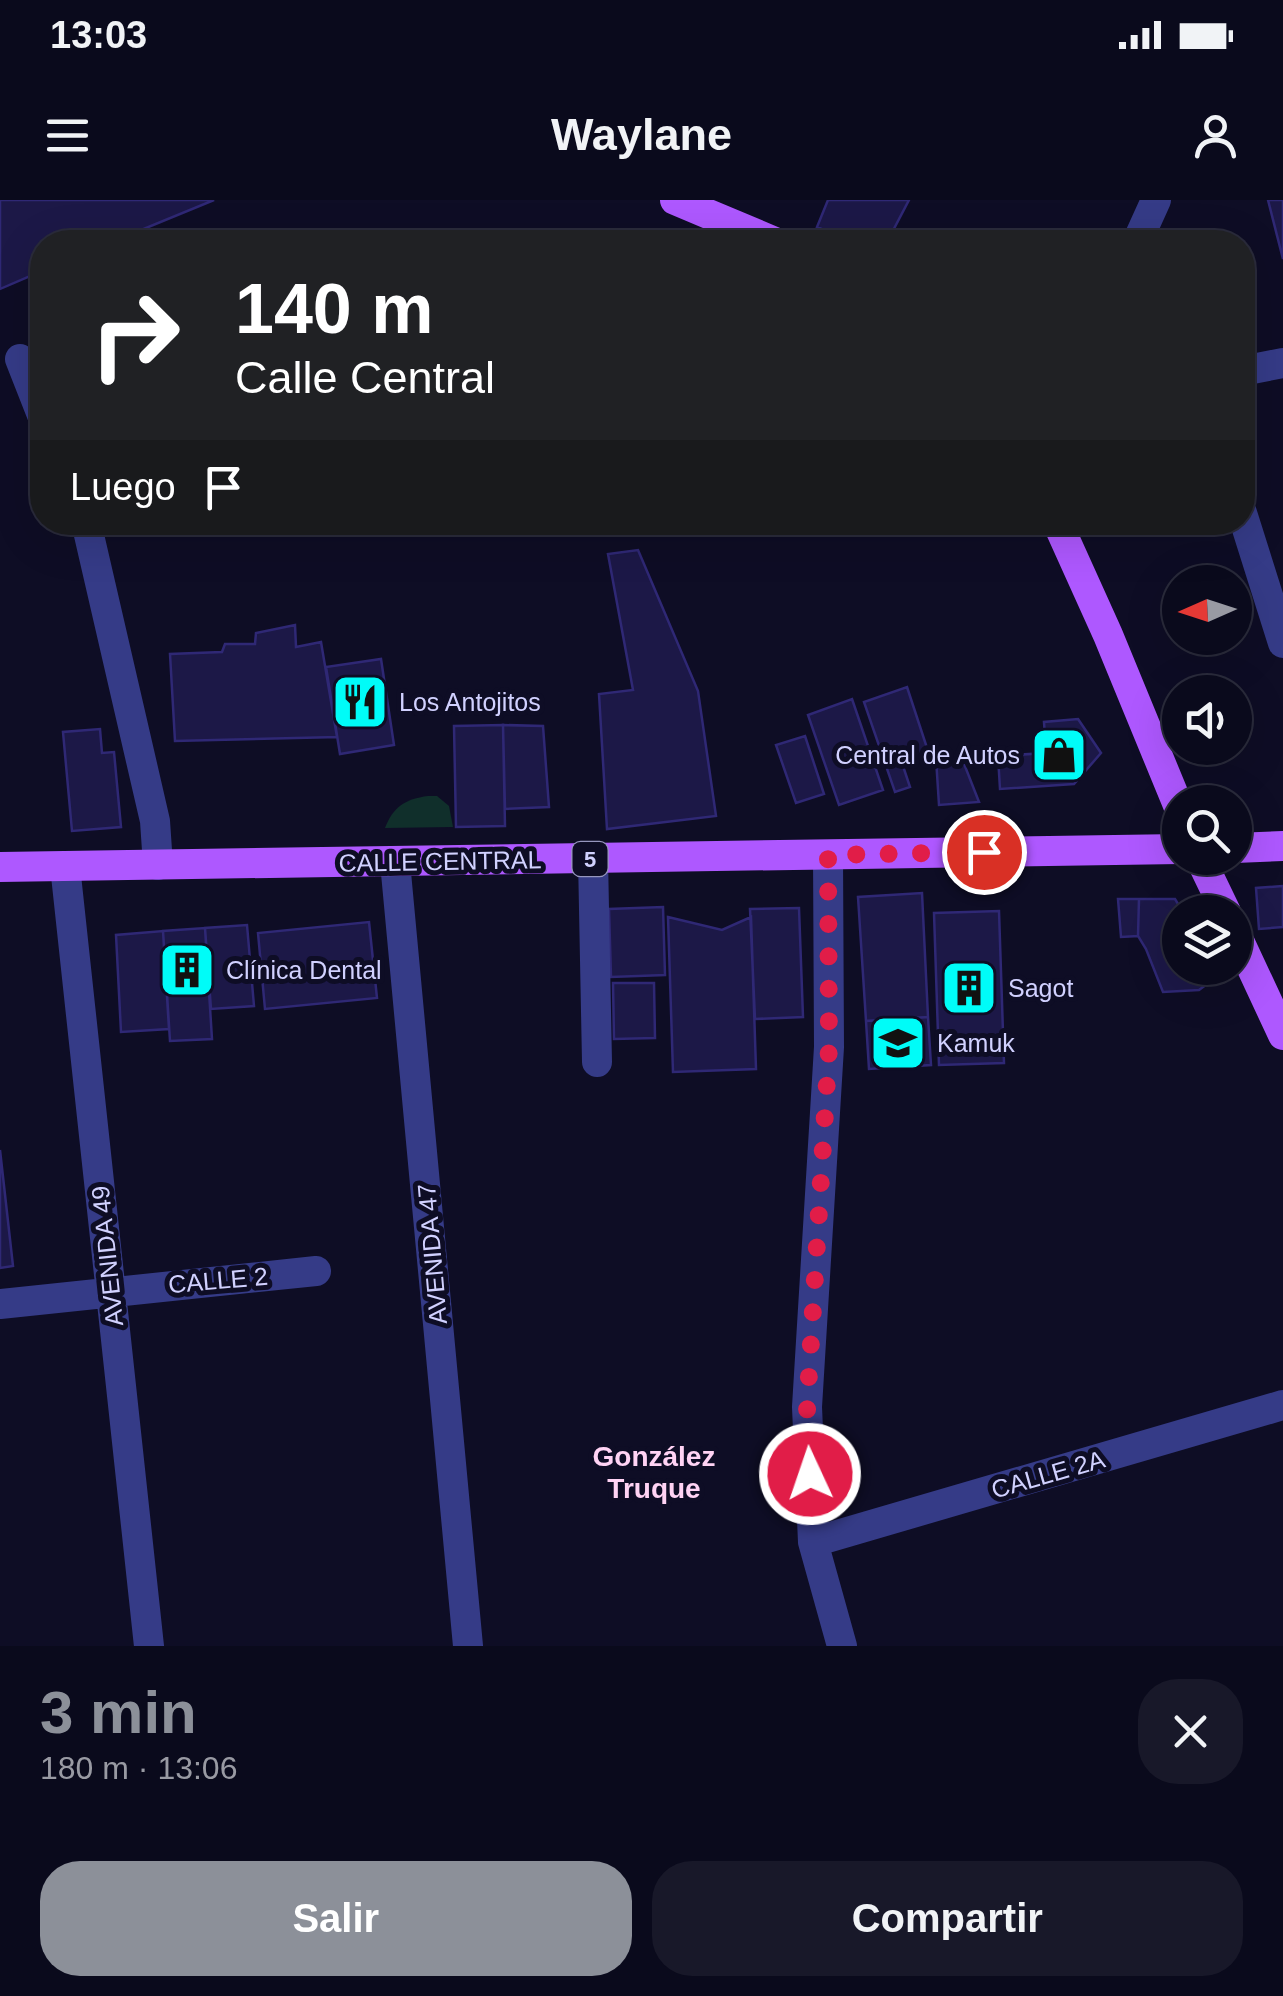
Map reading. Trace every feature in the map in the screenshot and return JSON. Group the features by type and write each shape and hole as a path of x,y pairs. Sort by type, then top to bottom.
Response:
{"main road":[{"path":"675,200 746,230"},
{"path":"1063,535 1170,785"},
{"path":"1252,847 1283,846"},
{"name":"CALLE CENTRAL","path":"0,868 1162,849"},
{"path":"1252,969 1283,1036"}],"street":[{"path":"1142,230 1156,200"},
{"path":"20,359 30,384"},
{"path":"1255,368 1283,363"},
{"path":"89,535 155,822 158,865"},
{"path":"1249,535 1283,644"},
{"path":"828,855 829,1048 807,1407 813,1542 842,1646"},
{"path":"592,858 597,1062"},
{"name":"AVENIDA 47","path":"396,862 468,1646"},
{"name":"AVENIDA 49","path":"65,866 150,1646"},
{"name":"CALLE 2","path":"0,1304 316,1271"},
{"name":"CALLE 2A","path":"813,1542 1283,1405"}],"green space":[{"path":"437,796 449,806 453,827 385,828 401,805"}],"building":[{"path":"0,200 214,200 141,230 30,230 30,276 0,289"},
{"path":"828,200 909,200 893,230 817,227"},
{"path":"1268,200 1283,200 1283,259"},
{"path":"638,550 698,691 716,816 607,829 599,694 633,690 608,554"},
{"path":"295,625 296,647 321,642 337,737 175,741 170,654 222,652 225,644 255,644 256,633"},
{"name":"Los Antojitos","path":"381,659 394,745 340,754 326,667"},
{"path":"907,687 929,754 902,763 910,787 895,792 864,702"},
{"path":"852,699 883,790 839,805 808,715"},
{"name":"Central de Autos","path":"1078,719 1101,753 1074,784 1000,789 998,756 1046,753 1044,722"},
{"path":"503,725 543,726 549,807 505,809"},
{"path":"503,725 505,826 456,827 454,726"},
{"path":"100,729 102,753 114,752 121,827 72,831 63,732"},
{"path":"805,736 824,794 796,803 776,745"},
{"path":"961,756 979,802 939,805 936,758"},
{"path":"1283,886 1283,927 1259,929 1256,888"},
{"path":"922,893 928,1017 866,1021 858,897"},
{"path":"1118,899 1139,899 1138,936 1121,937"},
{"path":"1139,899 1162,899 1162,985 1206,985 1199,990 1163,992 1138,936"},
{"path":"663,907 665,975 611,977 609,909"},
{"path":"799,908 803,1017 755,1019 750,909"},
{"name":"Sagot","path":"999,911 1004,1063 939,1065 934,913"},
{"path":"668,917 722,930 751,917 756,1069 673,1072"},
{"path":"369,922 377,998 265,1009 258,933"},
{"path":"247,925 254,1006 211,1009 205,928"},
{"name":"Clínica Dental","path":"205,928 212,1039 170,1041 163,931"},
{"path":"163,931 169,1029 121,1032 116,935"},
{"path":"613,983 654,983 655,1038 614,1039"},
{"name":"Kamuk","path":"928,1017 931,1065 869,1069 866,1021"},
{"path":"0,1150 13,1266 0,1268"}],"place":[{"name":"Los Antojitos","path":"360,702"},
{"name":"Central de Autos","path":"1059,755"},
{"name":"Clínica Dental","path":"187,970"},
{"name":"Sagot","path":"969,988"},
{"name":"Kamuk","path":"898,1043"}],"district":[{"name":"González Truque","path":"654,1472"}],"route":[{"path":"810,1474 807,1407 829,1048 828,855 984,852"}]}
